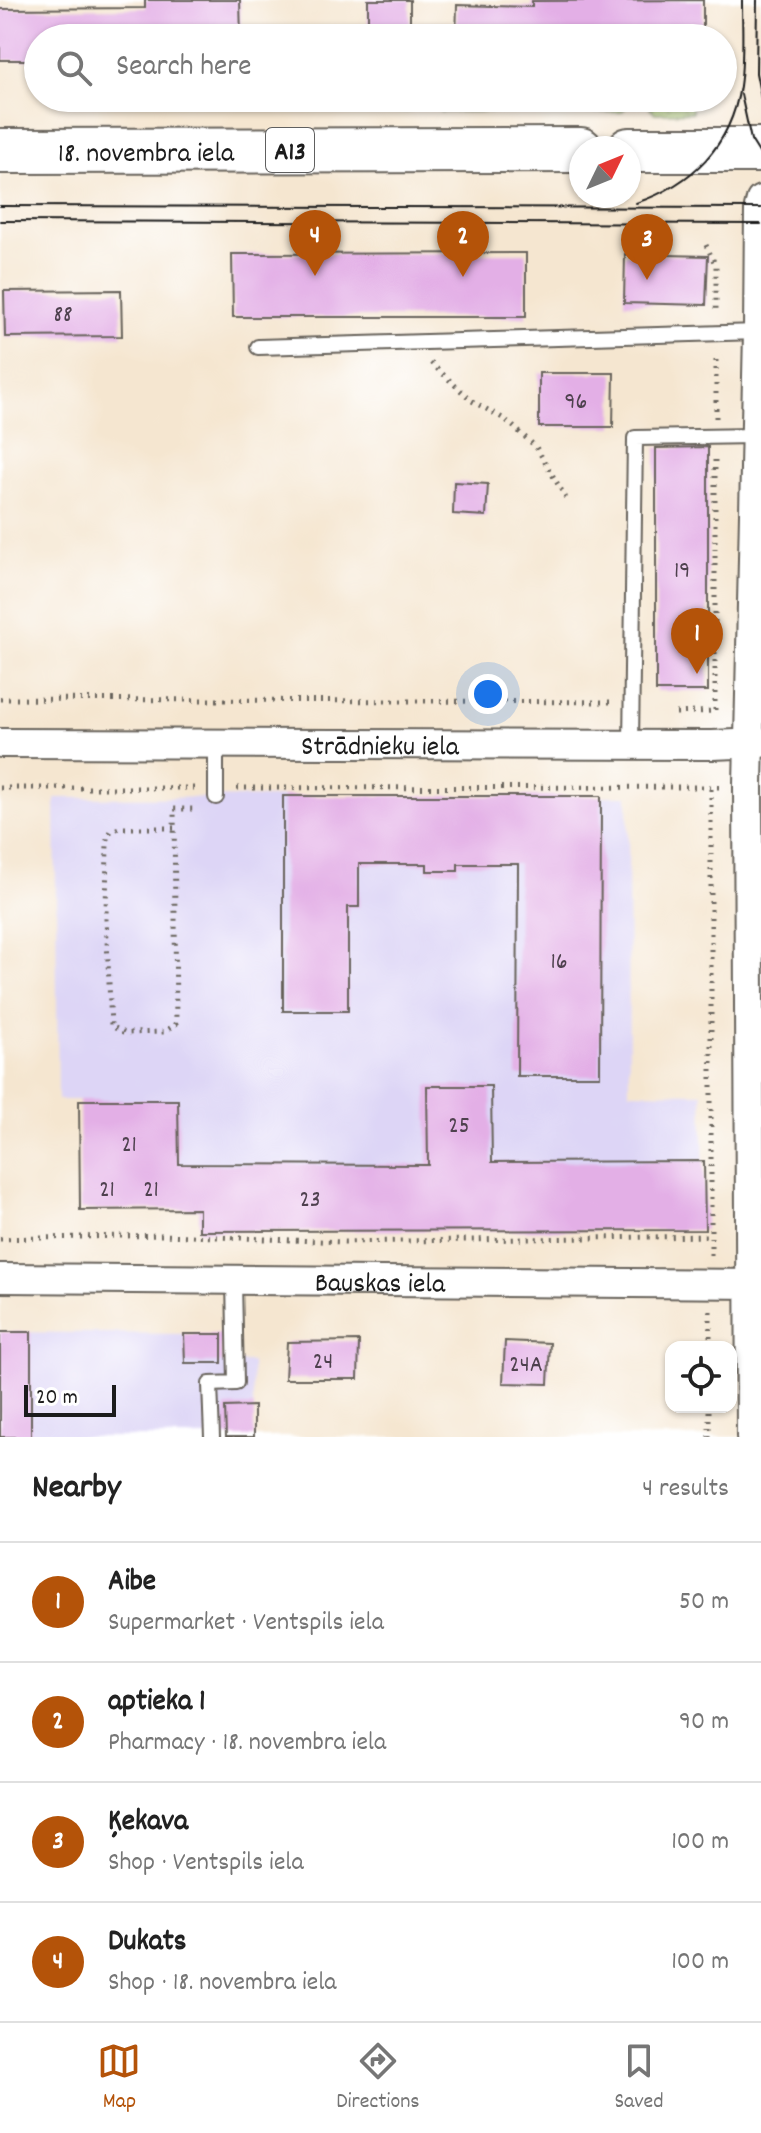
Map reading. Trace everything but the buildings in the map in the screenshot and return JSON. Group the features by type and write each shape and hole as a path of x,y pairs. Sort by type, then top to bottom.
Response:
{"main road":[{"name":"18. novembra iela","path":"0,151 569,150"},
{"path":"641,150 761,150"}],"street":[{"path":"751,1437 756,1284 748,785 755,743 755,436 761,200"},
{"name":"Strādnieku iela","path":"0,743 755,743"},
{"name":"Bauskas iela","path":"0,1278 756,1284"}],"lane":[{"path":"258,347 758,332"},
{"path":"631,745 635,438 755,436"},
{"path":"216,743 216,793"},
{"path":"212,1437 210,1384 236,1383 234,1280"}],"path":[{"path":"0,699 636,701 664,713 715,711 716,266 706,245"},
{"path":"411,342 472,401 506,420 536,447 566,498"},
{"path":"0,788 216,793 711,788 711,1257"},
{"path":"174,828 119,828 111,831 107,838 106,919 111,1026 125,1033 164,1032 176,1024 174,809 202,809"},
{"path":"0,1239 164,1235 344,1242 711,1236"},
{"path":"710,1306 710,1341"},
{"path":"709,1413 709,1437"}],"shaded area":[{"path":"628,796 629,1092 702,1093 705,1225 199,1231 199,1187 179,1186 178,1100 58,1100 55,798"},
{"path":"0,1332 184,1334 185,1363 252,1362 254,1437 0,1437"}],"green space":[{"path":"534,112 621,112 535,113"}],"tram line":[{"path":"737,99 741,75 742,0"},
{"path":"757,0 756,73 761,98"},
{"path":"741,94 751,140 761,156"},
{"path":"641,201 675,185 706,160 728,127 733,112"},
{"path":"0,206 761,208"},
{"path":"0,221 761,224"}],"place":[{"name":"Dukats","path":"315,276"},
{"name":"aptieka 1","path":"463,277"},
{"name":"Ķekava","path":"647,280"},
{"name":"Aibe","path":"697,674"}]}
